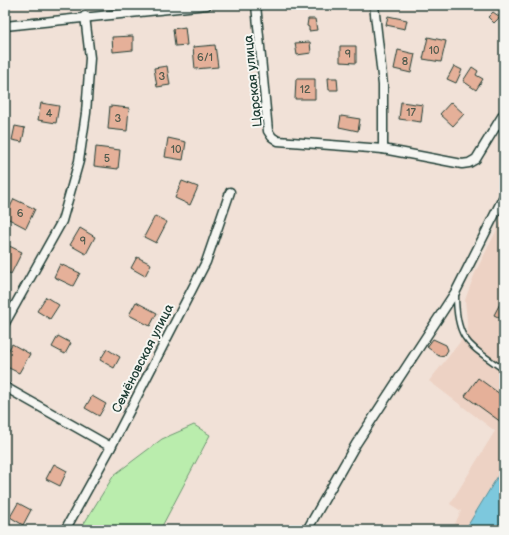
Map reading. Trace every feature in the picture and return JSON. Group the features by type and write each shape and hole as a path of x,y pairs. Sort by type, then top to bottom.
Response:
{"street":[{"path":"5,26 85,16 207,5"},
{"name":"Царская улица","path":"256,5 268,131 272,137 278,141 383,149 462,164 469,163 476,159 504,113"},
{"path":"374,5 383,85 383,149"},
{"path":"5,323 62,221 79,161 86,113 90,58 85,16"},
{"name":"Семёновская улица","path":"65,530 111,447 206,262 230,192"},
{"path":"307,530 356,444 456,291 504,196"},
{"path":"5,387 111,447"}],"lane":[{"path":"456,291 456,316 460,331 470,346 504,370"}],"shaded area":[{"path":"504,216 504,530 452,530 461,511 450,504 495,431 429,381 468,332 465,300 475,273"}],"green space":[{"path":"194,425 210,435 160,530 80,530 114,475 162,439"}],"water":[{"path":"504,466 504,530 465,530"}],"building":[{"path":"493,12 500,17 494,23 488,17"},
{"path":"388,16 407,20 405,29 386,25"},
{"path":"308,19 315,19 317,30 309,31 309,27 307,26"},
{"path":"185,27 187,45 175,46 173,29"},
{"path":"133,36 133,50 113,52 112,37"},
{"path":"428,37 446,41 441,62 423,59"},
{"path":"310,42 311,53 297,55 295,43"},
{"path":"215,45 218,67 195,69 193,47"},
{"path":"340,46 356,46 356,63 340,62"},
{"path":"398,50 415,54 411,73 394,69"},
{"path":"167,66 170,85 157,87 154,68"},
{"path":"454,66 462,70 456,83 447,79"},
{"path":"472,67 478,71 476,75 483,79 476,90 463,81"},
{"path":"328,78 337,78 338,90 329,90"},
{"path":"296,79 315,79 315,99 295,99"},
{"path":"401,102 423,105 421,122 399,119"},
{"path":"451,102 464,114 453,126 440,114"},
{"path":"41,103 59,106 56,123 38,120"},
{"path":"110,106 129,108 127,131 108,129"},
{"path":"341,116 360,119 358,131 339,127"},
{"path":"15,126 25,128 22,142 12,140"},
{"path":"168,138 186,142 183,160 165,157"},
{"path":"96,147 120,150 118,169 94,166"},
{"path":"182,181 198,187 190,205 175,198"},
{"path":"14,199 35,209 26,228 5,217"},
{"path":"155,216 167,222 156,243 144,237"},
{"path":"80,228 95,237 86,254 70,245"},
{"path":"5,244 22,252 11,274 5,271"},
{"path":"137,257 151,264 145,276 131,268"},
{"path":"60,264 80,273 73,286 54,277"},
{"path":"504,296 504,320 494,315"},
{"path":"46,297 59,305 50,319 37,311"},
{"path":"136,302 157,313 150,326 129,315"},
{"path":"58,336 71,343 65,354 52,347"},
{"path":"433,339 446,345 448,350 445,355 439,356 427,347"},
{"path":"12,344 30,354 19,373 5,366 5,357"},
{"path":"107,349 120,357 114,368 100,360"},
{"path":"478,378 504,397 504,418 501,422 465,396"},
{"path":"92,396 106,404 99,416 85,408"},
{"path":"54,464 67,471 60,486 46,479"},
{"path":"18,503 31,510 23,525 10,517"}]}
